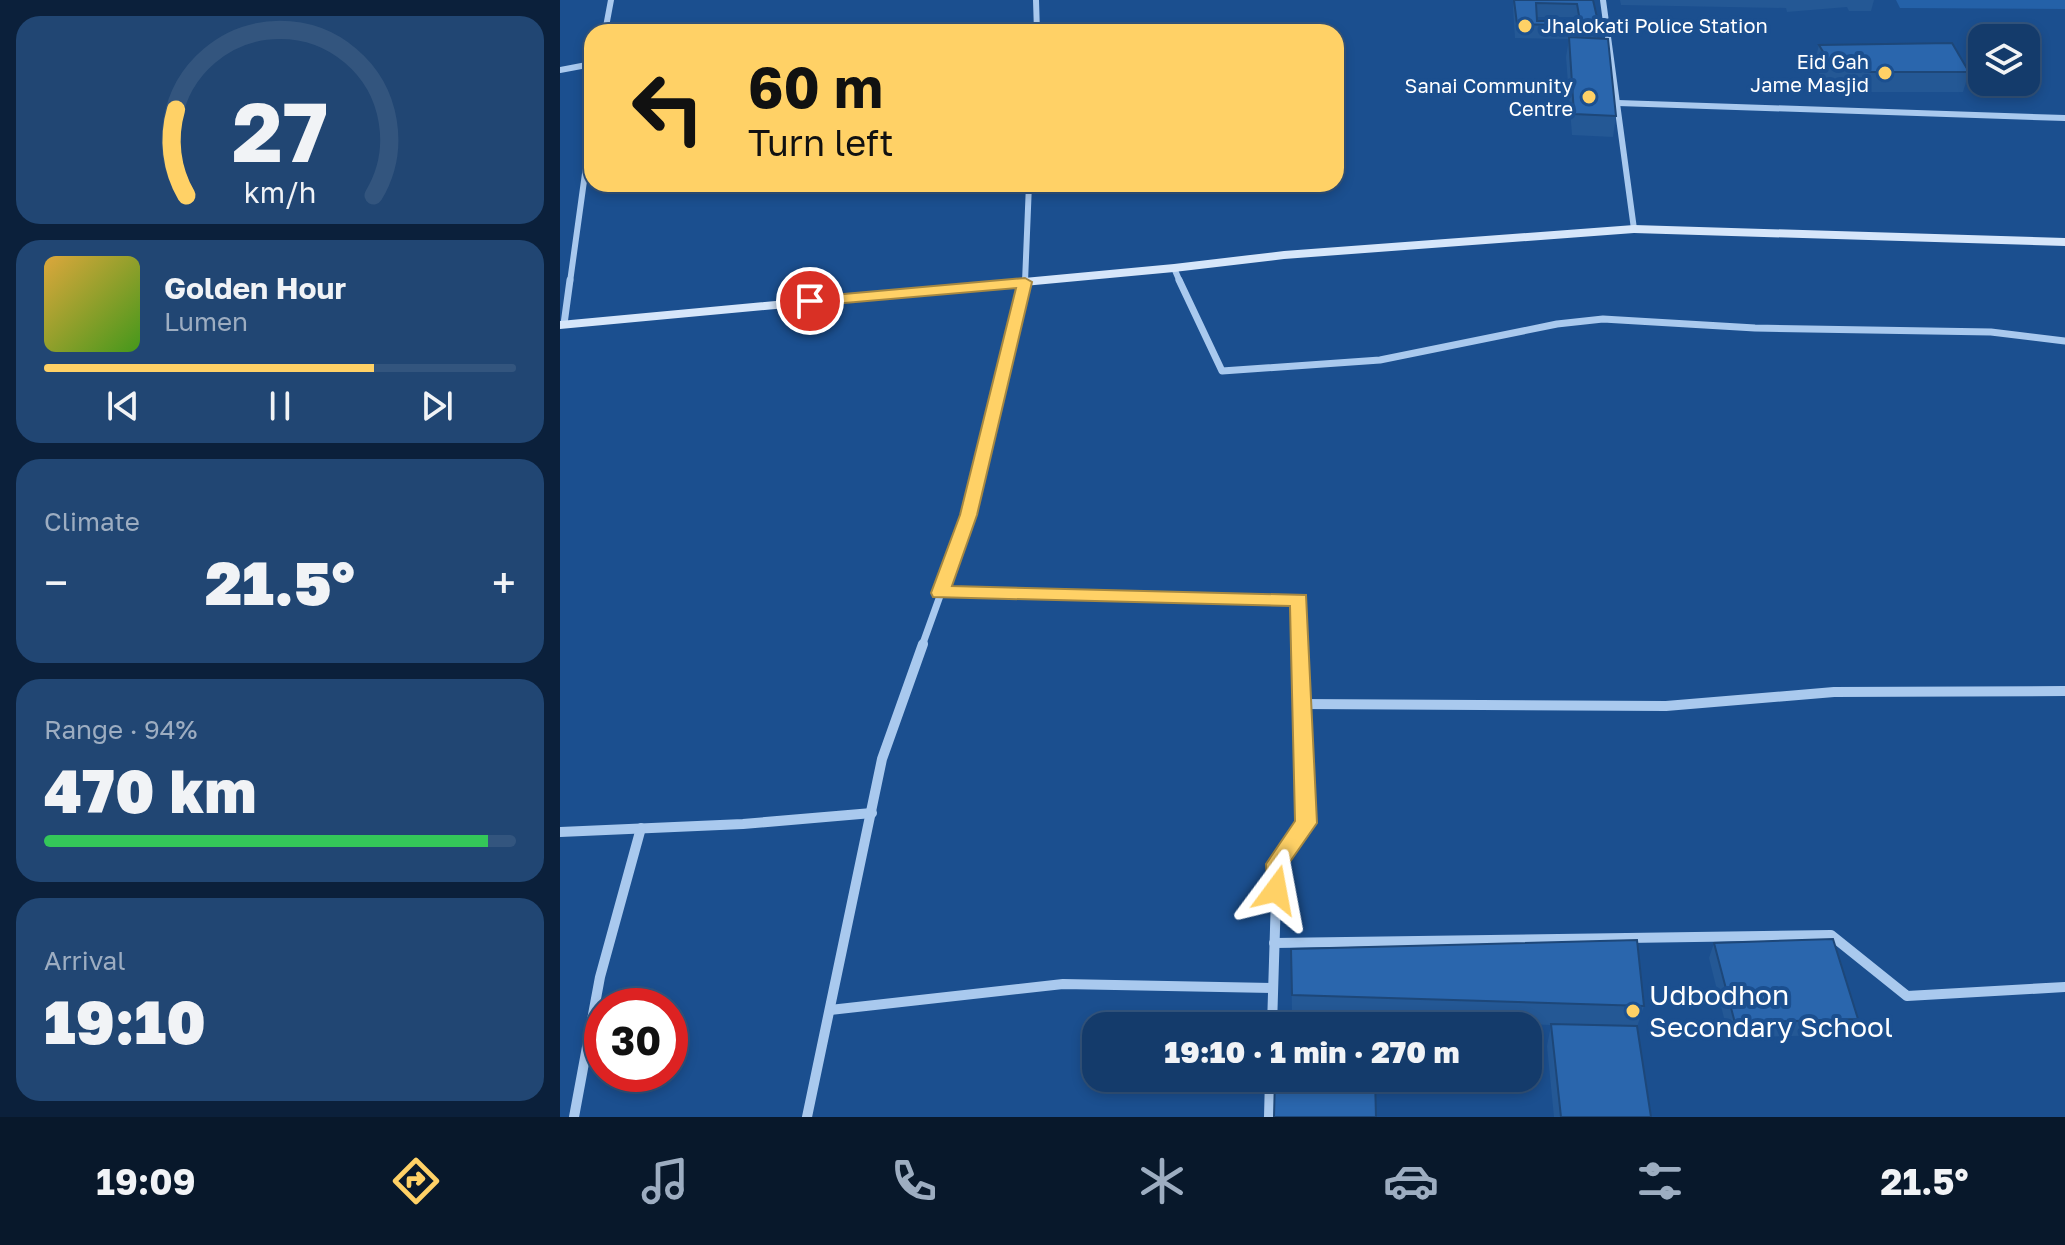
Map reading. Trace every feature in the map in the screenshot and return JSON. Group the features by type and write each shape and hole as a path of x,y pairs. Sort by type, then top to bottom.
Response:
{"main road":[{"path":"562,324 1359,248 1634,229 2065,242"}],"street":[{"path":"606,24 611,0"},
{"path":"1036,0 1037,24"},
{"path":"1603,0 1634,229"},
{"path":"560,70 584,66"},
{"path":"1618,103 2065,118"},
{"path":"562,324 584,177"},
{"path":"807,1117 882,759 969,515 1025,282 1029,192"},
{"path":"1174,268 1222,371 1380,360 1557,324 1603,319 1755,328 1991,332 2065,341"},
{"path":"940,593 1299,600 1306,823 1277,864 1272,1012"},
{"path":"1300,704 1666,706 1834,692 2065,691"},
{"path":"560,832 872,813"},
{"path":"574,1117 600,977 641,828"},
{"path":"1274,943 1831,935 1907,996 2065,987"},
{"path":"830,1010 1063,984 1273,988"},
{"path":"1269,1117 1270,1092"}],"shaded area":[{"path":"1896,0 2065,0 2065,9 1900,8"}],"building":[{"path":"1514,0 1593,0 1599,26 1517,24","holes":["1536,3 1577,4 1580,21 1537,21"]},
{"name":"Sanai Community Centre","path":"1569,37 1608,39 1616,116 1574,114"},
{"path":"1952,43 1968,72 1868,72 1860,60 1828,60 1819,45"},
{"path":"1833,939 1858,1019 1735,1023 1714,943"},
{"path":"1637,940 1644,1006 1292,995 1291,949"},
{"path":"1551,1024 1637,1026 1651,1117 1561,1117"},
{"path":"1275,1092 1375,1092 1376,1117 1274,1117"}],"place":[{"name":"Jhalokati Police Station","path":"1525,26"},
{"name":"Eid Gah Jame Masjid","path":"1885,73"},
{"name":"Sanai Community Centre","path":"1589,97"},
{"name":"Udbodhon Secondary School","path":"1633,1011"}],"route":[{"path":"810,301 1025,282 969,515 940,593 1299,600 1306,823 1277,864 1276,890"}]}
